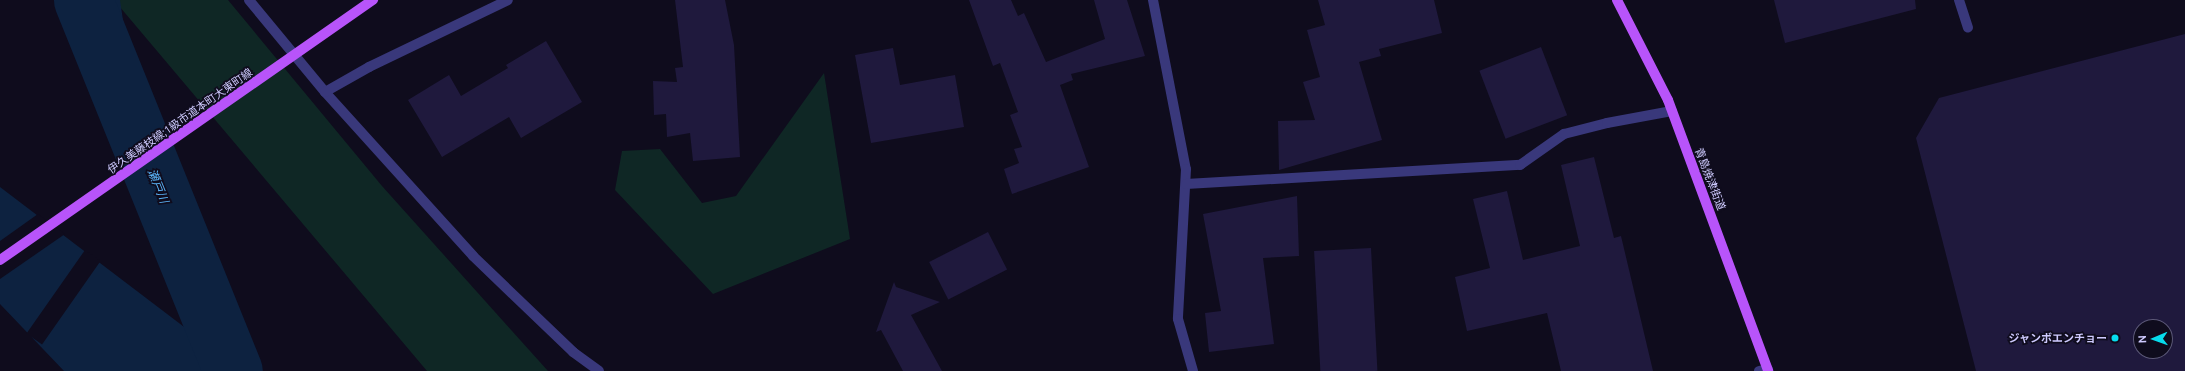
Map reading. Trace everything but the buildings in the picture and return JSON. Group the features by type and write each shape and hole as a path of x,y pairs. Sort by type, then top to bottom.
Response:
{"main road":[{"name":"伊久美藤枝線;1級市道本町大東町線","path":"0,260 284,64 373,0"},
{"name":"青島焼津街道","path":"1617,0 1672,111 1765,370"}],"street":[{"path":"249,0 296,54 325,92 473,256 573,352 598,371"},
{"path":"325,92 369,67 508,0"},
{"path":"1153,0 1186,169 1178,319 1193,371"},
{"path":"1959,0 1968,28"},
{"path":"1186,184 1520,165 1564,134 1607,122 1672,111"}],"green space":[{"path":"114,0 228,0 382,186 548,371 427,371"},
{"path":"824,73 850,239 713,294 615,190 622,151 660,149 702,203 736,196"}],"water":[{"path":"68,0 120,0 141,143 129,154 81,22"},
{"path":"0,187 200,339 161,252 179,238 250,371 64,371 0,304"}],"pier":[{"path":"38,214 65,234 0,279 0,241"},
{"path":"85,250 101,261 42,344 26,334"}],"waterway":[{"name":"瀬戸川","path":"83,0 233,371"}],"place":[{"name":"ジャンボエンチョー","path":"2115,338"}]}
